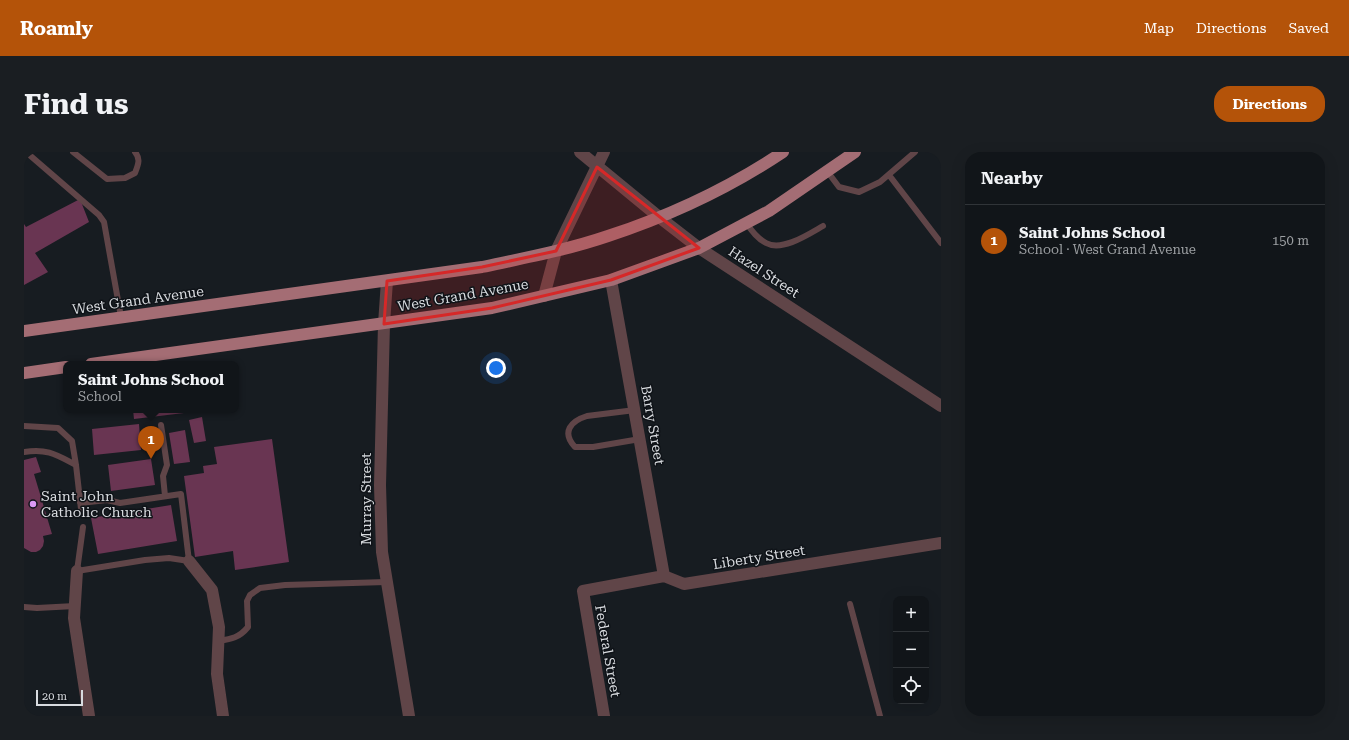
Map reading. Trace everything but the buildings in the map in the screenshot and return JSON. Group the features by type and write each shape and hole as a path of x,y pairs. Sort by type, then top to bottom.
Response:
{"main road":[{"name":"West Grand Avenue","path":"24,331 482,267 556,251 608,236 659,218 716,191 783,152"},
{"name":"West Grand Avenue","path":"113,361 492,308 611,280 699,248 769,211 855,152"},
{"path":"24,373 63,367"}],"street":[{"name":"Hazel Street","path":"580,152 659,218 699,248 941,406"},
{"path":"544,296 556,251 604,152"},
{"name":"Barry Street","path":"611,280 664,576"},
{"name":"Murray Street","path":"387,281 384,324 380,485 382,552 409,716"},
{"name":"Liberty Street","path":"664,576 684,584 941,544"},
{"path":"189,561 212,590 219,627 217,674 223,716"},
{"path":"77,571 74,618 89,716"},
{"name":"Federal Street","path":"604,716 583,591 664,576"}],"lane":[{"path":"26,152 99,215 104,222 121,317"},
{"path":"73,152 107,179 125,178 135,173 140,162 135,152"},
{"path":"827,171 839,186 859,192 880,182 915,152"},
{"path":"889,175 941,243"},
{"path":"746,223 756,236 768,244 778,245 794,241 822,226"},
{"path":"635,410 580,418 569,429 568,434 571,443 575,447 593,447 640,439"},
{"path":"161,425 167,465 163,476 165,496"},
{"path":"24,426 58,428 72,441 80,506 107,500 120,503 181,494 189,561 169,558 145,560 77,571 83,527"},
{"path":"24,452 33,450 48,451 76,464"},
{"path":"218,641 232,639 242,634 248,627 247,601 250,595 260,588 285,585 386,582"},
{"path":"850,604 880,716"},
{"path":"24,607 37,608 75,606"}],"highlighted area":[{"path":"597,167 699,248 611,280 492,308 384,324 387,281 482,267 556,251"}],"place":[{"name":"Saint Johns School","path":"151,459"},
{"name":"Saint John Catholic Church","path":"33,504"}]}
